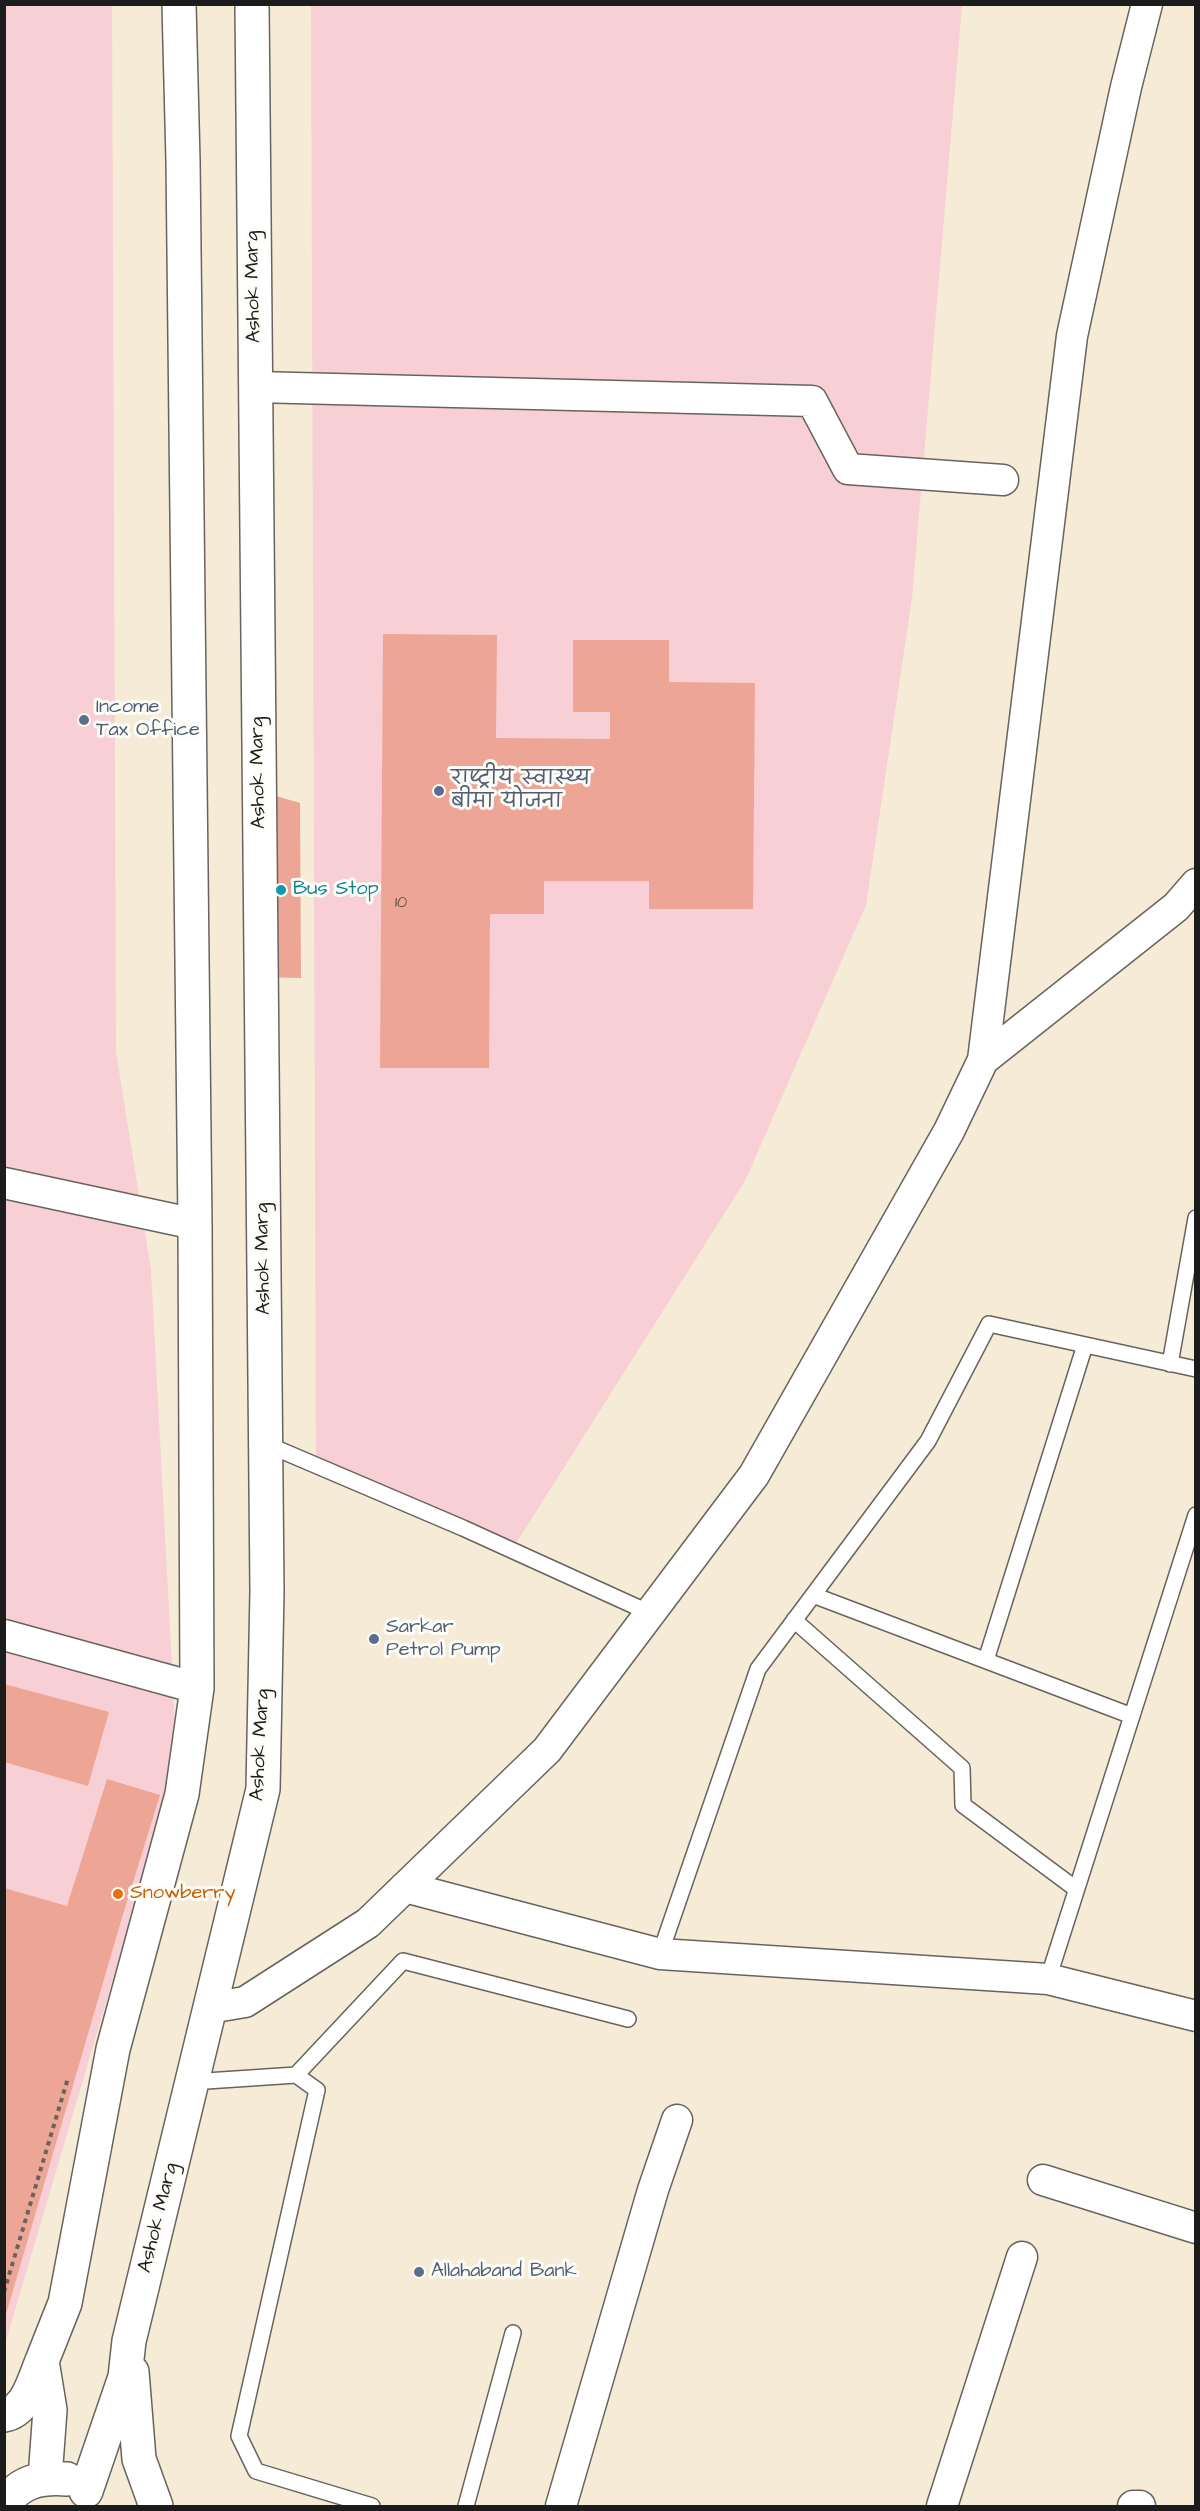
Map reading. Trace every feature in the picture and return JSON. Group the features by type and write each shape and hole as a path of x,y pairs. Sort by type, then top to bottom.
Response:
{"main road":[{"path":"4,2415 11,2414 24,2403 65,2303 113,2049 182,1794 197,1688 195,1224 183,161 179,4"},
{"name":"Ashok Marg","path":"92,2498 125,2377 129,2341 190,2082 263,1789 267,1591 252,4"},
{"path":"129,2341 139,2459 156,2506"},
{"path":"42,2361 50,2410 45,2478"},
{"path":"4,2506 19,2488 45,2478 67,2479 92,2498"}],"street":[{"path":"209,2008 245,2002 368,1923 546,1750 754,1475 949,1131 983,1060 1072,336 1126,87 1147,4"},
{"path":"255,387 812,401 848,469 1003,480"},
{"path":"983,1060 1186,908 1196,884"},
{"path":"4,1183 195,1224"},
{"path":"4,1635 197,1688"},
{"path":"405,1887 660,1954 1048,1979 1196,2016"},
{"path":"561,2506 653,2190 677,2120"},
{"path":"1042,2180 1196,2228"},
{"path":"942,2506 1022,2257"},
{"path":"1133,2506 1140,2506"}],"lane":[{"path":"1170,1364 1196,1218"},
{"path":"660,1954 758,1669 928,1441 989,1324 1196,1369"},
{"path":"986,1660 1085,1345"},
{"path":"266,1444 463,1528 650,1613"},
{"path":"1048,1979 1196,1515"},
{"path":"813,1595 1132,1716"},
{"path":"794,1620 962,1768 963,1805 1077,1889"},
{"path":"296,2075 403,1961 628,2019"},
{"path":"190,2082 296,2075 317,2090 239,2436 256,2471 372,2506"},
{"path":"466,2506 513,2332"}],"shaded area":[{"path":"112,4 116,1052 151,1270 177,1762 5,2344 4,5"},
{"path":"311,5 962,5 912,598 866,905 745,1181 515,1545 316,1456"}],"building":[{"path":"383,634 497,635 496,738 610,739 610,712 573,712 573,640 669,640 669,682 755,683 753,909 649,909 649,881 544,881 544,914 490,914 489,1068 380,1068"},
{"name":"Bus Stop","path":"259,791 300,803 301,978 261,977"},
{"path":"4,1684 109,1712 88,1786 4,1762"},
{"path":"107,1779 160,1795 4,2321 4,1888 67,1906"}],"place":[{"name":"Income Tax Office","path":"84,720"},
{"name":"राष्ट्रीय स्वास्थ्य बीमा योजना","path":"439,791"},
{"name":"Bus Stop","path":"281,890"},
{"name":"Sarkar Petrol Pump","path":"374,1639"},
{"name":"Snowberry","path":"118,1894"},
{"name":"Allahaband Bank","path":"419,2272"}]}
